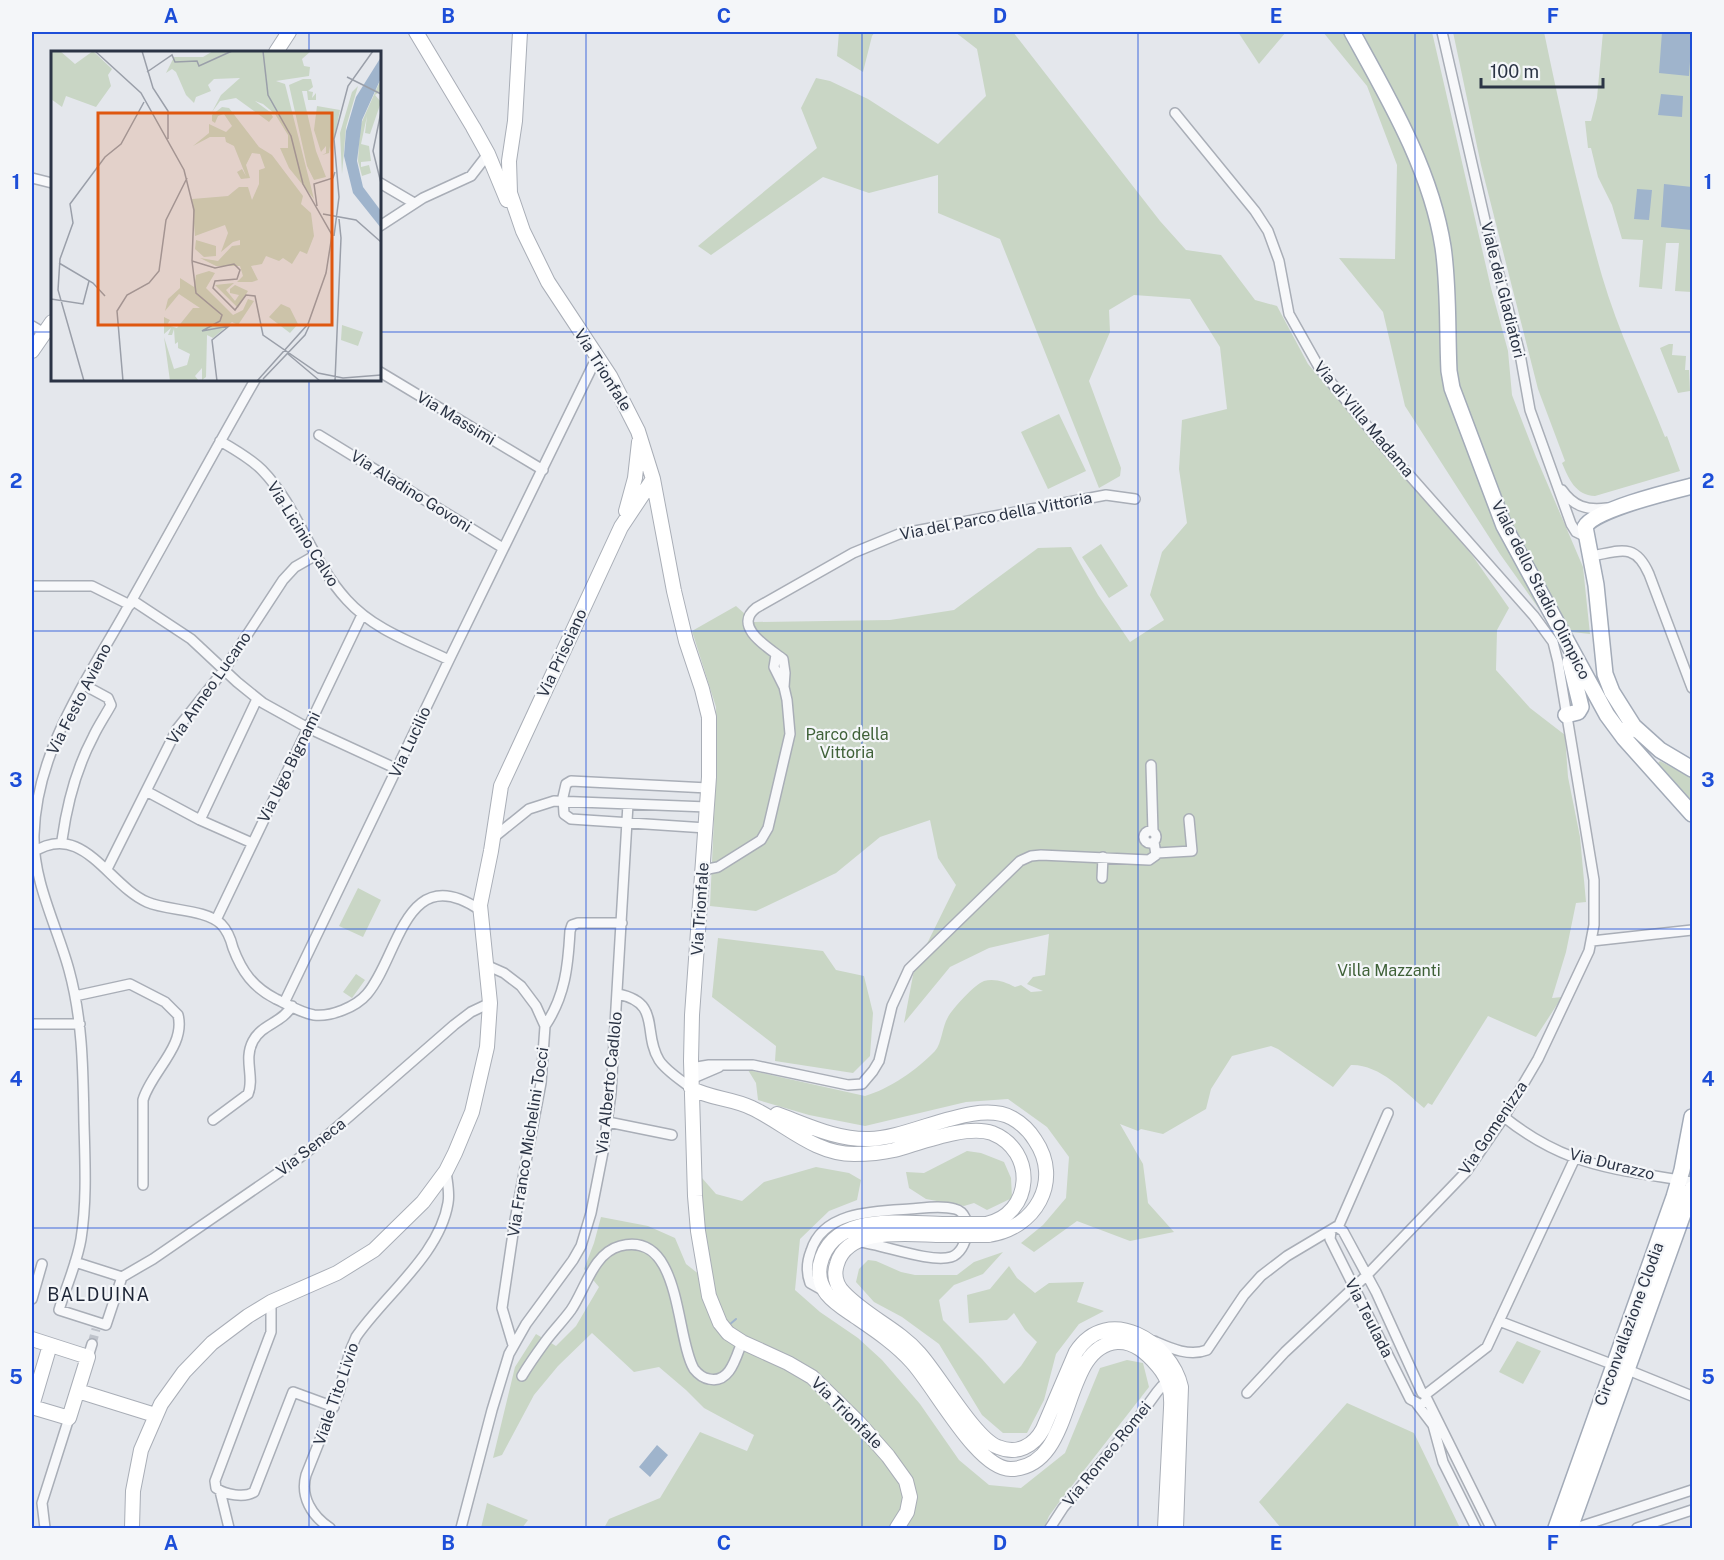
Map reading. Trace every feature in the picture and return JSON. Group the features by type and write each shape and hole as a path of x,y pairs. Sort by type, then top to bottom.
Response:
{"main road":[{"path":"277,51 289,32"},
{"name":"Via Trionfale","path":"416,32 488,154 503,194 552,290 623,399 640,436 653,479 678,611 708,711 710,743 708,788 692,1015 691,1078 697,1219 711,1302 723,1327 742,1342 812,1377 858,1422 888,1456 903,1476 909,1490 909,1508 897,1528"},
{"name":"Via Trionfale","path":"520,32 515,121 509,161 509,189 523,231"},
{"name":"Viale dello Stadio Olimpico","path":"1352,32 1413,152 1436,218 1444,258 1449,371 1455,398 1504,526 1603,709 1622,735 1692,814"},
{"path":"488,154 499,163 509,161"},
{"path":"32,351 43,327"},
{"name":"Via Prisciano","path":"621,527 633,486 640,436"},
{"name":"Via Prisciano","path":"132,1528 135,1472 144,1441 155,1415 176,1382 198,1357 230,1329 265,1306 337,1273 374,1250 414,1212 446,1171 467,1126 478,1093 487,1047 490,1003 480,910 482,888 503,779 621,527 653,479"},
{"path":"1636,730 1612,692 1605,674 1592,556 1585,527 1589,520 1628,504 1692,486"},
{"path":"1559,628 1581,705 1578,712 1566,715"},
{"path":"1559,628 1574,640 1610,701 1636,730 1660,750 1692,769"},
{"path":"691,1078 710,1096 735,1101 831,1134 867,1139 888,1138 955,1118 981,1113 999,1113 1015,1119 1033,1137 1047,1167 1046,1184 1041,1199 1028,1215 1009,1229 944,1230 879,1235 855,1241 843,1251 836,1265 835,1278 840,1288 853,1301 899,1334 918,1352 982,1437 997,1447 1014,1450 1029,1445 1040,1434 1079,1361 1098,1348 1116,1342 1127,1343 1140,1349 1165,1376 1169,1384 1175,1432"},
{"path":"751,1108 815,1145 836,1153 861,1154 887,1151 972,1131 994,1134 1007,1143 1018,1156 1023,1168 1024,1179 1021,1195 1012,1209 987,1229"},
{"name":"Circonvallazione Clodia","path":"1556,1528 1619,1365 1686,1181 1692,1118"},
{"name":"Circonvallazione Clodia","path":"1570,1528 1619,1365 1692,1189"},
{"path":"944,1230 873,1224 839,1234 828,1246 821,1263 819,1276 826,1292 839,1305 892,1343 908,1358 923,1375 974,1446 994,1464 1008,1469 1028,1466 1041,1457 1052,1442 1084,1342 1106,1330 1124,1329 1146,1338 1161,1352 1179,1377 1182,1395 1175,1432 1171,1491 1165,1528"},
{"path":"32,1339 50,1345 90,1351 69,1418 32,1406 50,1345"},
{"path":"78,1391 155,1415"},
{"path":"1171,1491 1176,1528"}],"street":[{"name":"Viale dei Gladiatori","path":"1442,32 1487,229 1520,354 1530,410 1571,524 1576,532 1586,537"},
{"name":"Via di Villa Madama","path":"1175,113 1265,225 1278,255 1289,314 1320,369 1534,616 1551,639 1558,662 1594,880 1592,941"},
{"path":"381,225 414,203 471,176 488,154"},
{"path":"32,178 51,183"},
{"path":"381,184 414,203"},
{"name":"Via Lucilio","path":"213,1120 248,1094 250,1086 248,1061 252,1042 262,1029 285,1017 291,1006 290,991 597,357"},
{"name":"Via Massimi","path":"381,373 543,470"},
{"name":"Via Festo Avieno","path":"122,1277 105,1325 97,1326 59,1310 80,1242 85,1201 84,1071 80,1024 69,970 41,885 33,852 38,797 46,764 60,731 254,381"},
{"name":"Via Aladino Govoni","path":"319,435 503,548"},
{"name":"Via Licinio Calvo","path":"220,441 250,459 264,472 285,499 316,555 342,594 362,615 389,631 449,660"},
{"path":"1557,483 1572,502 1586,508 1628,504"},
{"name":"Via del Parco della Vittoria","path":"704,870 718,867 765,836 790,734 783,659 752,633 748,623 751,612 839,561 874,543 904,532 1090,497 1109,495 1135,499"},
{"path":"1592,556 1626,550 1634,552 1640,558 1649,574 1692,688"},
{"name":"Via Anneo Lucano","path":"107,869 177,729 224,670 283,580 295,567 316,555"},
{"path":"32,586 92,586 131,602 191,639 257,699 309,728 397,769"},
{"name":"Via Ugo Bignami","path":"216,920 362,615"},
{"path":"62,840 66,810 81,763 111,705 108,698 84,685"},
{"path":"200,820 257,699"},
{"path":"618,994 635,999 643,1005 658,1059 668,1069 691,1078 722,1065 753,1065 848,1085 862,1084 878,1064 892,1006 909,969 1017,863 1025,858 1038,855 1149,860 1156,857 1151,765"},
{"path":"706,828 568,819 564,814 563,801 566,786 571,781 708,788"},
{"path":"146,791 200,820 252,843"},
{"path":"493,838 530,809 549,802 707,807"},
{"name":"Via Alberto Cadlolo","path":"461,1528 504,1366 526,1324 570,1265 581,1246 591,1213 608,1122 618,994 628,804"},
{"path":"1157,853 1192,851 1190,819"},
{"path":"33,852 50,845 78,848 92,855 126,889 145,901 216,920 226,930 241,968 257,987 311,1014 324,1014 347,1008 363,998 374,985 409,916 424,902 436,897 451,897 480,910"},
{"path":"1102,857 1102,878"},
{"path":"545,1026 557,1004 566,977 572,925 578,922 622,923"},
{"path":"1592,941 1692,930"},
{"name":"Via Gomenizza","path":"1247,1393 1280,1358 1366,1276 1466,1172 1504,1118 1544,1048 1592,941"},
{"name":"Via Franco Michelini Tocci","path":"486,966 504,973 521,986 536,1006 545,1026 541,1083 502,1308 513,1345"},
{"path":"75,996 130,984 165,1002 178,1015 180,1026 174,1044 143,1100 143,1185"},
{"name":"Via Seneca","path":"122,1277 161,1254 294,1162 454,1025 471,1012 490,1003"},
{"path":"32,1024 80,1024"},
{"path":"1146,1338 1185,1352 1198,1353 1207,1350 1244,1295 1261,1276 1287,1256 1334,1229 1388,1113"},
{"name":"Via Durazzo","path":"1504,1118 1540,1141 1575,1158 1686,1181"},
{"path":"608,1122 672,1135"},
{"path":"1416,1402 1417,1394 1424,1395 1487,1347 1575,1158"},
{"name":"Viale Tito Livio","path":"330,1528 310,1509 304,1485 334,1407 356,1337 425,1252 443,1219 448,1200 446,1171"},
{"path":"826,1292 810,1283 808,1259 817,1238 837,1222 866,1213 942,1207 958,1210 966,1220 963,1245 957,1253 950,1257 931,1257 855,1241"},
{"name":"Via Teulada","path":"1476,1528 1443,1462 1434,1428 1416,1402 1410,1398 1330,1239 1334,1229 1343,1230 1491,1528"},
{"path":"522,1376 544,1343 571,1310 598,1263 611,1250 621,1246 646,1249 664,1264 692,1364 699,1374 710,1380 719,1380 725,1376 742,1342"},
{"path":"75,1262 122,1277"},
{"path":"32,1299 42,1264"},
{"path":"230,1528 215,1481 271,1332 265,1306"},
{"path":"1499,1322 1619,1365 1692,1396"},
{"name":"Via Romeo Romei","path":"1050,1528 1063,1508 1141,1414 1158,1390 1169,1384"},
{"path":"220,1491 245,1495 254,1492 292,1392 334,1407"},
{"path":"45,1528 42,1503 69,1418"},
{"path":"1576,1528 1599,1525 1692,1490"},
{"path":"1637,1528 1692,1510"}],"green space":[{"path":"839,32 875,32 863,72 837,56"},
{"path":"955,32 1013,32 1160,221 1186,250 1221,255 1255,300 1277,306 1308,364 1472,555 1509,608 1497,630 1496,670 1530,708 1565,735 1568,777 1580,837 1586,902 1576,903 1566,952 1552,998 1562,997 1536,1037 1488,1016 1432,1105 1428,1103 1424,1108 1391,1080 1361,1066 1351,1065 1333,1087 1271,1046 1232,1056 1211,1089 1206,1109 1163,1134 1141,1129 1138,1131 1120,1124 1143,1164 1148,1203 1174,1232 1130,1241 1077,1221 1034,1252 1021,1243 1043,1225 1066,1198 1069,1157 1047,1127 1008,1099 966,1102 865,1126 809,1115 758,1100 756,1083 748,1070 865,1096 893,1084 935,1051 951,1013 980,983 996,980 1015,987 1021,985 1031,992 1043,991 1027,984 1033,977 1045,975 1049,934 989,948 950,967 904,1023 914,970 956,885 938,858 930,820 880,837 836,873 756,911 710,906 717,752 716,707 692,631 736,606 754,622 890,620 954,610 1038,548 1071,547 1098,595 1130,642 1164,620 1150,595 1162,552 1187,523 1179,469 1182,420 1227,409 1220,347 1190,299 1134,295 1109,310 1110,332 1089,381 1121,468 1120,476 1099,488 1000,239 938,213 938,175 869,193 823,177 711,255 698,246 817,148 801,108 816,78 830,81 868,99 938,144 986,96 977,49"},
{"path":"1238,32 1286,32 1259,64"},
{"path":"1323,32 1432,32 1491,288 1508,351 1512,395 1583,567 1590,634 1554,630 1500,554 1405,406 1383,312 1339,258 1395,259 1397,165 1367,86"},
{"path":"1453,32 1544,32 1578,185 1608,297 1680,471 1595,496 1582,493 1567,475 1562,463 1565,461 1538,389 1481,165"},
{"path":"1603,32 1692,32 1692,292 1675,291 1679,243 1666,243 1662,289 1639,287 1643,240 1622,239 1612,205 1598,177 1591,148 1588,148 1585,121 1591,121 1597,98"},
{"path":"1673,344 1672,355 1686,356 1685,370 1689,370 1690,391 1678,393 1660,348"},
{"path":"1059,414 1086,471 1048,489 1021,432"},
{"path":"1101,544 1128,586 1109,598 1082,557"},
{"path":"1660,761 1692,778 1692,801 1658,763"},
{"path":"358,888 381,900 363,937 339,926"},
{"path":"718,938 823,951 836,970 864,976 873,1013 870,1056 853,1073 775,1061 776,1046 712,997"},
{"path":"356,974 365,980 352,998 343,992"},
{"path":"967,1151 981,1153 1004,1162 1011,1178 1012,1198 987,1210 974,1203 964,1206 926,1199 909,1188 906,1172 924,1173"},
{"path":"816,1167 849,1173 861,1180 857,1200 829,1211 800,1239 795,1290 820,1312 858,1338 882,1360 920,1404 959,1460 989,1485 1021,1488 1065,1453 1100,1368 1127,1360 1143,1363 1149,1387 1060,1501 1049,1516 1044,1528 604,1528 609,1519 660,1498 700,1432 747,1451 754,1435 704,1408 659,1367 634,1372 592,1333 558,1366 534,1395 502,1455 493,1458 515,1367 536,1334 556,1346 576,1326 599,1287 584,1269 601,1217 648,1226 675,1238 686,1264 705,1279 702,1178 716,1194 742,1201 764,1182"},
{"path":"1003,1252 983,1274 954,1285 939,1300 943,1320 1004,1384 1021,1366 1037,1342 1025,1330 1014,1313 1007,1320 969,1323 967,1295 990,1289 1009,1266 1017,1278 1035,1293 1049,1283 1084,1282 1077,1302 1104,1311 1079,1324 1056,1354 1044,1400 1027,1433 1003,1433 982,1415 939,1344 902,1317 874,1302 856,1282 859,1269 868,1260 915,1275 957,1275 974,1262"},
{"path":"1517,1341 1541,1351 1523,1384 1499,1372"},
{"path":"1347,1403 1414,1433 1460,1528 1281,1528 1259,1502"},
{"path":"487,1503 528,1520 522,1528 481,1528"}],"water":[{"path":"1662,32 1692,32 1689,76 1659,73"},
{"path":"1661,94 1683,96 1682,117 1658,115"},
{"path":"1664,184 1692,187 1692,230 1661,227"},
{"path":"1637,189 1652,190 1649,220 1634,219"},
{"path":"657,1445 668,1455 650,1477 639,1467"}],"waterway":[{"path":"729,1325 736,1319"}],"tunnel":[{"path":"92,1344 96,1329"}],"district":[{"name":"BALDUINA","path":"99,1294"}],"park label":[{"name":"Parco della Vittoria","path":"847,743"},
{"name":"Villa Mazzanti","path":"1389,970"}]}
